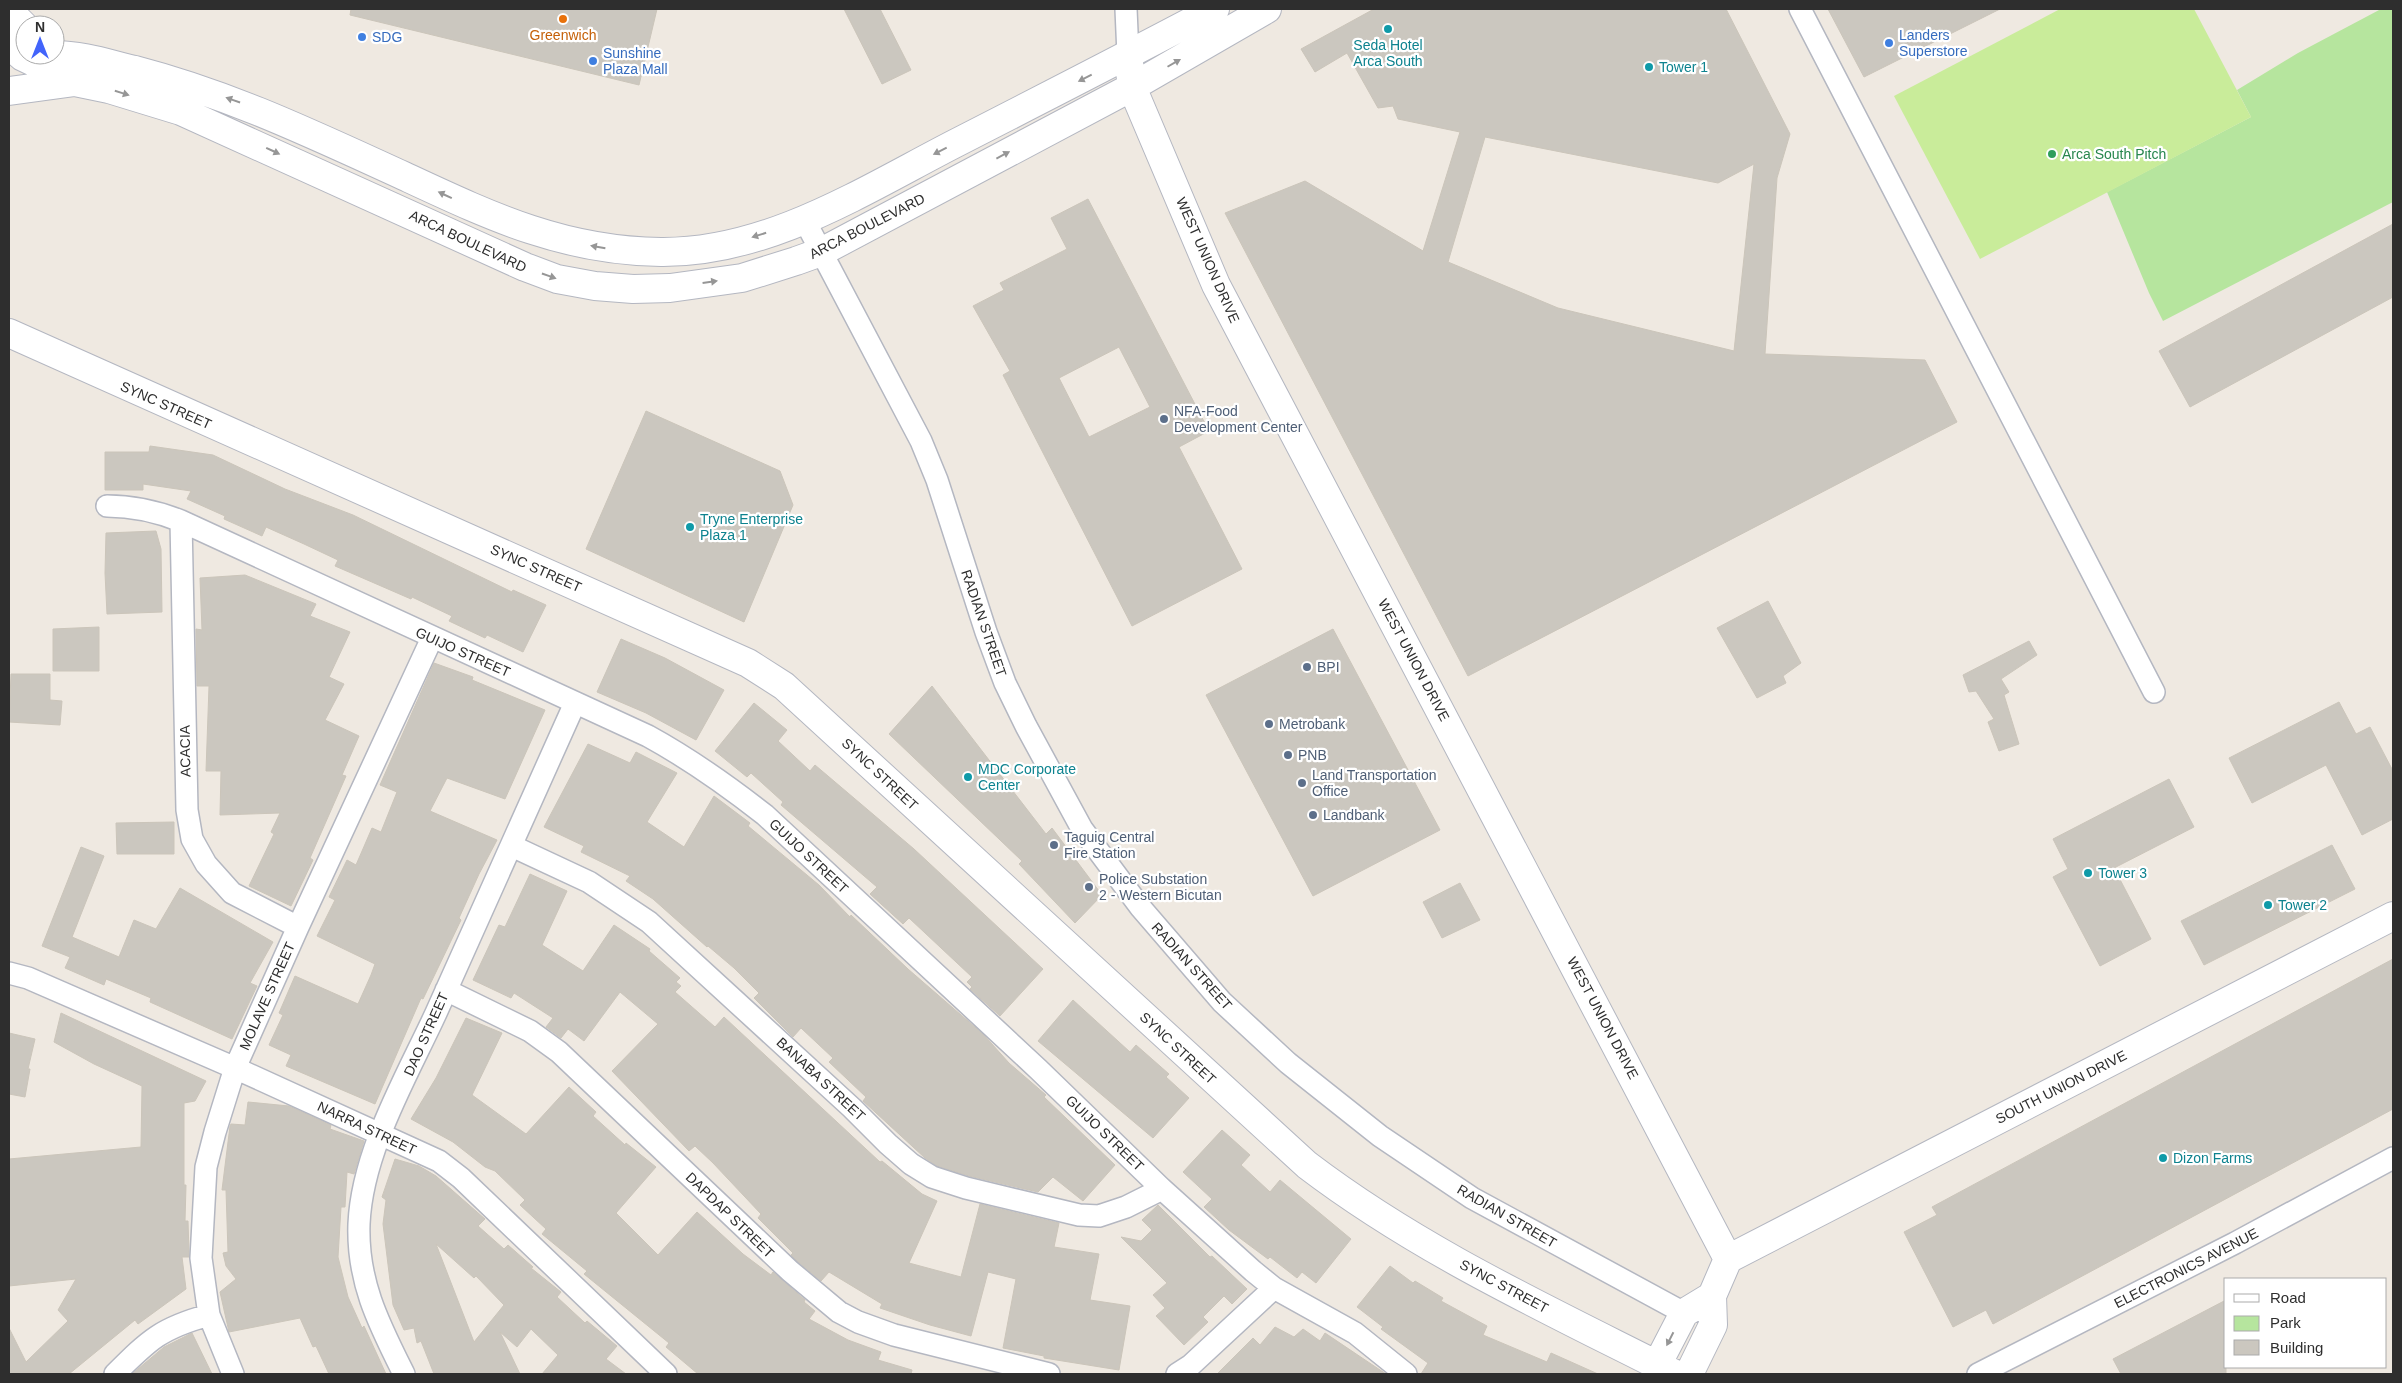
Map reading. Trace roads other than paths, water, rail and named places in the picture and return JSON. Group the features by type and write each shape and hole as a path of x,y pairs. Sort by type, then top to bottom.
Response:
{"street":[{"name":"WEST UNION DRIVE","path":"1126,9 1128,56 1132,87 1216,285 1728,1259"},
{"name":"ARCA BOULEVARD","path":"65,58 112,64 179,81 246,104 479,211 552,238 603,248 663,252 722,246 805,221 1128,56 1215,9"},
{"name":"ARCA BOULEVARD","path":"9,91 74,82 109,89 181,111 258,144 525,268 557,279 595,286 633,289 670,288 742,278 821,252 1132,87 1267,9"},
{"path":"1800,9 2154,692"},
{"name":"ARCA BOULEVARD","path":"52,65 74,82"},
{"name":"RADIAN STREET","path":"805,221 921,441 937,480 986,632 1005,683 1026,726 1082,829 1141,908 1222,1002 1288,1063 1380,1136 1472,1198 1684,1313"},
{"name":"SYNC STREET","path":"9,333 222,430 697,639 755,668 784,686 1307,1165 1353,1200 1410,1236 1663,1371"},
{"name":"GUIJO STREET","path":"107,506 134,506 152,510 182,521 432,638 648,736 688,758 766,815 1038,1069 1162,1189 1274,1288 1355,1332 1406,1374"},
{"name":"ACACIA","path":"182,521 186,810 192,839 206,864 232,893 298,927"},
{"name":"MOLAVE STREET","path":"233,1374 209,1315 201,1258 206,1167 235,1068 432,638"},
{"name":"DAO STREET","path":"404,1374 371,1307 362,1266 359,1225 364,1185 380,1134 512,846 575,703"},
{"name":"BANABA STREET","path":"512,846 589,882 649,922 835,1092 888,1144 911,1164 932,1177 966,1188 1079,1215 1099,1216 1162,1189"},
{"name":"SOUTH UNION DRIVE","path":"1728,1259 2393,916"},
{"name":"NARRA STREET","path":"9,973 28,978 235,1068 439,1161 462,1178 666,1374"},
{"name":"DAPDAP STREET","path":"446,990 530,1031 559,1052 790,1271 839,1312 858,1322 894,1335 1049,1374"},
{"name":"ELECTRONICS AVENUE","path":"1978,1374 2235,1243 2393,1158"},
{"path":"1689,1374 1713,1325 1712,1296 1728,1259"},
{"path":"1177,1374 1191,1365 1274,1288"},
{"path":"1663,1371 1684,1313 1712,1296"},
{"path":"116,1374 143,1346 161,1332 180,1323 209,1315"}],"place":[{"name":"Greenwich","path":"563,19"},
{"name":"Seda Hotel Arca South","path":"1388,29"},
{"name":"SDG","path":"362,37"},
{"name":"Landers Superstore","path":"1889,43"},
{"name":"Sunshine Plaza Mall","path":"593,61"},
{"name":"Tower 1","path":"1649,67"},
{"name":"Arca South Pitch","path":"2052,154"},
{"name":"NFA-Food Development Center","path":"1164,419"},
{"name":"Tryne Enterprise Plaza 1","path":"690,527"},
{"name":"BPI","path":"1307,667"},
{"name":"Metrobank","path":"1269,724"},
{"name":"PNB","path":"1288,755"},
{"name":"MDC Corporate Center","path":"968,777"},
{"name":"Land Transportation Office","path":"1302,783"},
{"name":"Landbank","path":"1313,815"},
{"name":"Taguig Central Fire Station","path":"1054,845"},
{"name":"Tower 3","path":"2088,873"},
{"name":"Police Substation 2 - Western Bicutan","path":"1089,887"},
{"name":"Tower 2","path":"2268,905"},
{"name":"Dizon Farms","path":"2163,1158"}]}
